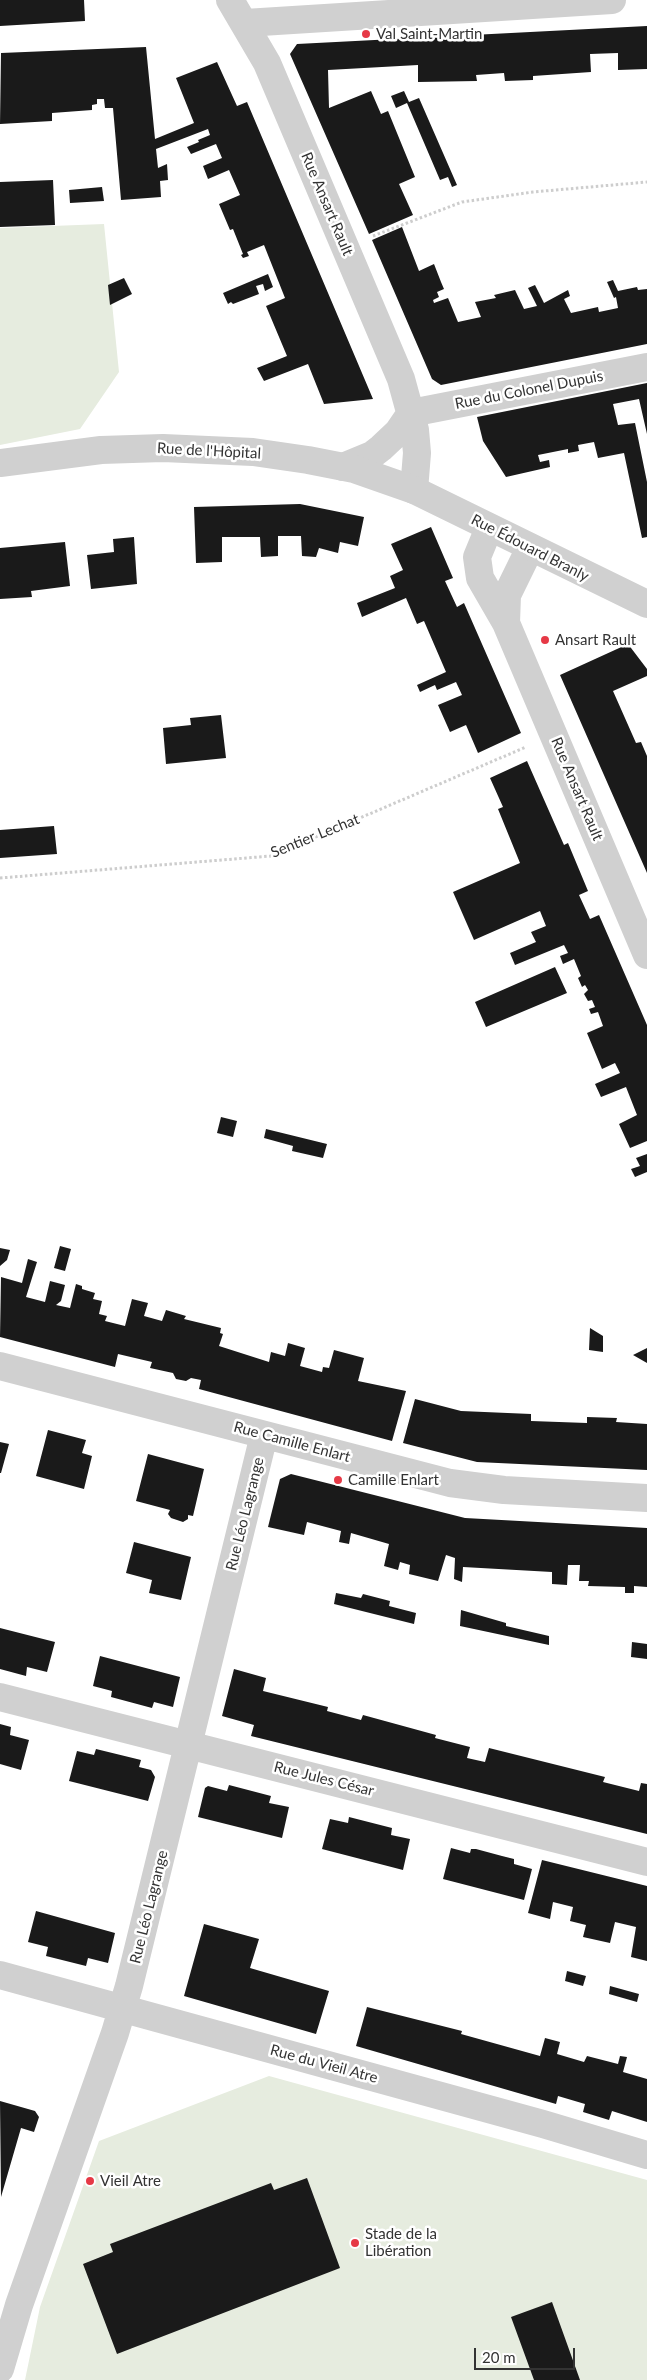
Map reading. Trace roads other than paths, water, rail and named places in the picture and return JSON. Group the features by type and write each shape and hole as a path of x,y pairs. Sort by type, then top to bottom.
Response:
{"street":[{"name":"Rue Ansart Rault","path":"230,0 267,63 401,380 411,413 417,453 414,490"},
{"path":"245,23 612,0"},
{"name":"Rue du Colonel Dupuis","path":"411,413 647,367"},
{"path":"343,467 372,455 382,448 398,432 411,413"},
{"name":"Rue de l'Hôpital","path":"0,463 100,450 155,448 253,452 369,473 414,490"},
{"name":"Rue Édouard Branly","path":"414,490 647,604"},
{"name":"Rue Ansart Rault","path":"490,528 479,550 478,571 485,588 506,623 647,955"},
{"name":"Rue Ansart Rault","path":"506,623 507,595 530,548"},
{"name":"Rue Camille Enlart","path":"0,1366 470,1487 647,1498"},
{"name":"Rue Léo Lagrange","path":"0,2369 21,2297 122,2009 189,1745 264,1435"},
{"name":"Rue Jules César","path":"0,1697 647,1862"},
{"name":"Rue du Vieil Atre","path":"3,1983 122,2009 543,2124 647,2155"}],"place":[{"name":"Val Saint-Martin","path":"366,34"},
{"name":"Ansart Rault","path":"545,640"},
{"name":"Camille Enlart","path":"338,1480"},
{"name":"Vieil Atre","path":"90,2181"},
{"name":"Stade de la Libération","path":"355,2243"}]}
